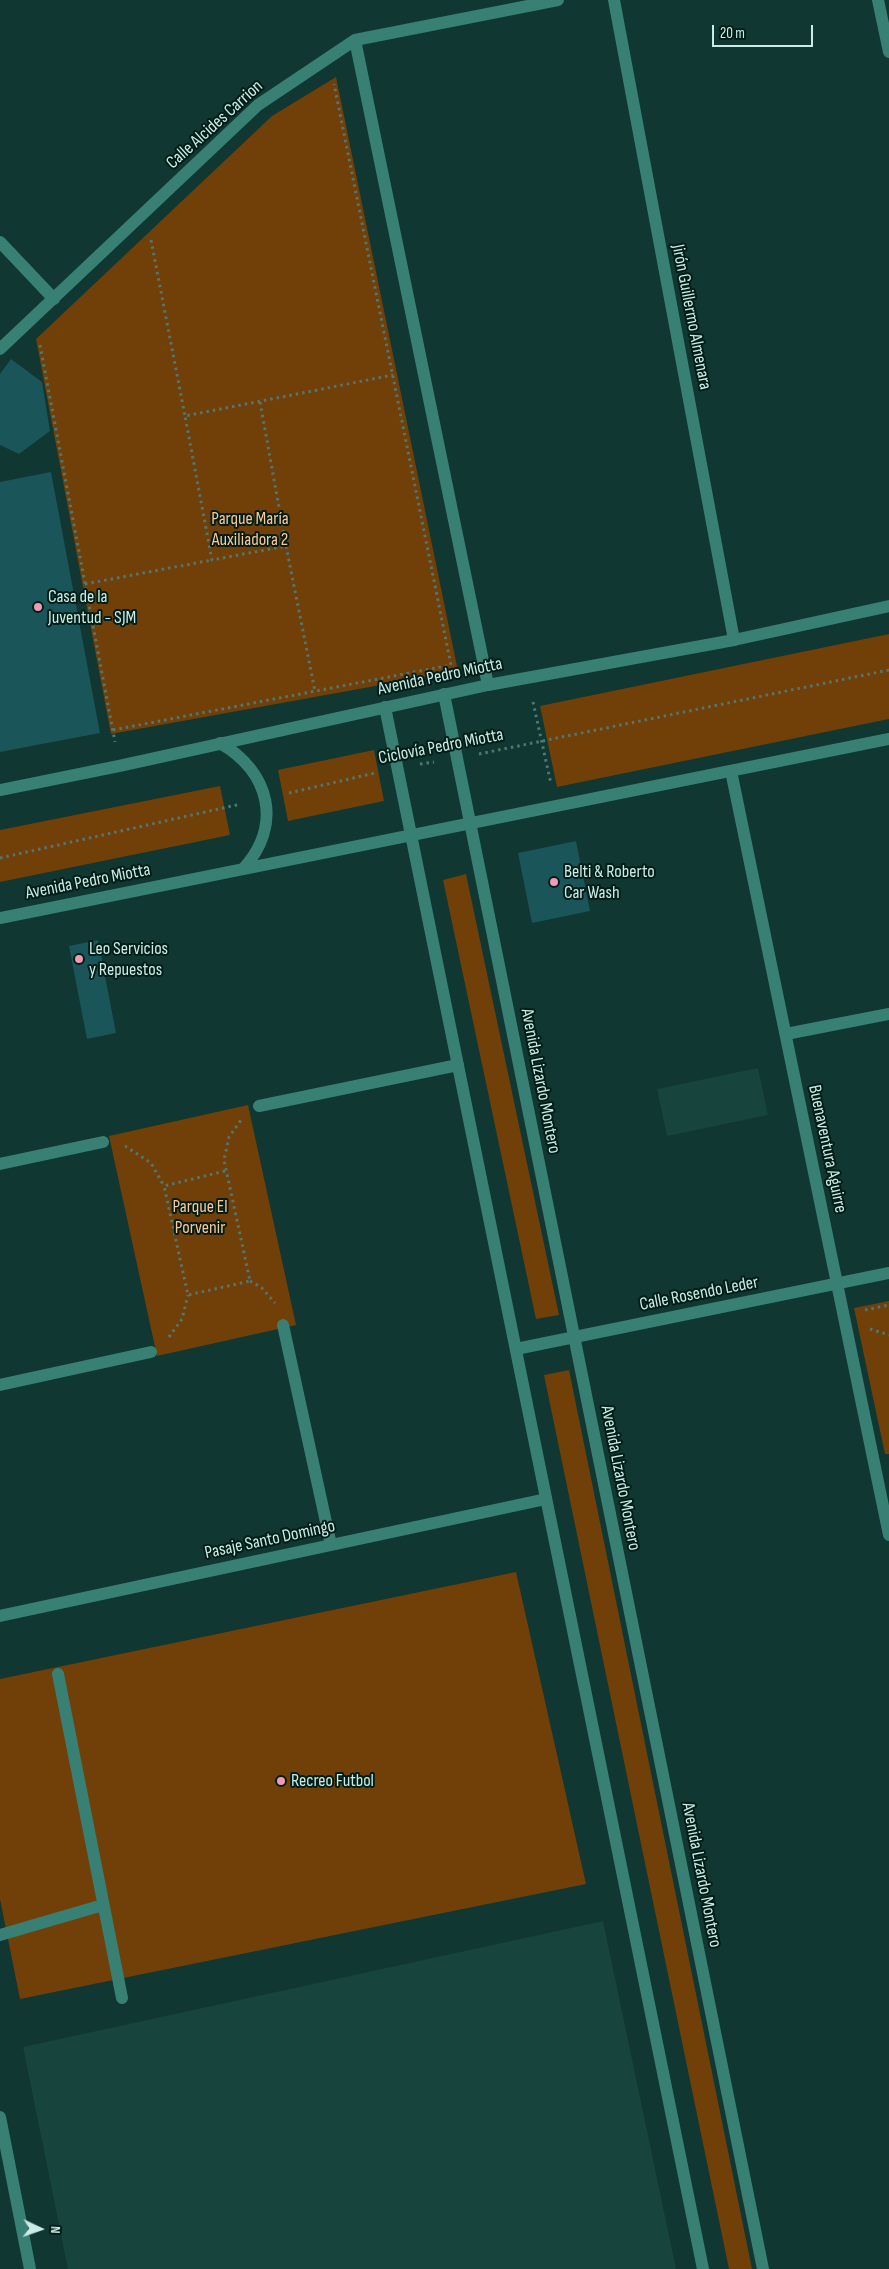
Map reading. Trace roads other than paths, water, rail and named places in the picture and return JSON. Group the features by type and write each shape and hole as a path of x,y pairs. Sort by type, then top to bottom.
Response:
{"street":[{"name":"Calle Alcides Carrion","path":"0,349 35,318 258,105 355,40 558,0"},
{"name":"Jirón Guillermo Almenara","path":"614,0 734,640"},
{"path":"878,0 889,52"},
{"path":"355,40 488,684"},
{"path":"0,242 54,299"},
{"name":"Avenida Pedro Miotta","path":"0,790 119,766 488,684 734,640 889,606"},
{"name":"Avenida Lizardo Montero","path":"444,694 762,2269"},
{"path":"385,707 703,2269"},
{"name":"Avenida Pedro Miotta","path":"0,918 889,739"},
{"path":"220,744 236,753 249,766 259,782 265,799 267,818 263,838 255,855 243,869"},
{"name":"Buenaventura Aguirre","path":"731,771 889,1535"},
{"path":"786,1034 889,1014"},
{"path":"259,1106 458,1065"},
{"path":"0,1164 103,1142"},
{"name":"Calle Rosendo Leder","path":"516,1349 889,1273"},
{"path":"283,1326 331,1545"},
{"path":"0,1385 151,1352"},
{"name":"Pasaje Santo Domingo","path":"0,1616 546,1499"},
{"path":"58,1674 122,1998"},
{"path":"0,1935 103,1905"},
{"path":"0,2117 30,2269"}],"place":[{"name":"Casa de la Juventud - SJM","path":"38,607"},
{"name":"Belti & Roberto Car Wash","path":"554,882"},
{"name":"Leo Servicios y Repuestos","path":"79,959"},
{"name":"Recreo Futbol","path":"281,1781"}],"park label":[{"name":"Parque María Auxiliadora 2","path":"250,529"},
{"name":"Parque El Porvenir","path":"200,1217"}]}
